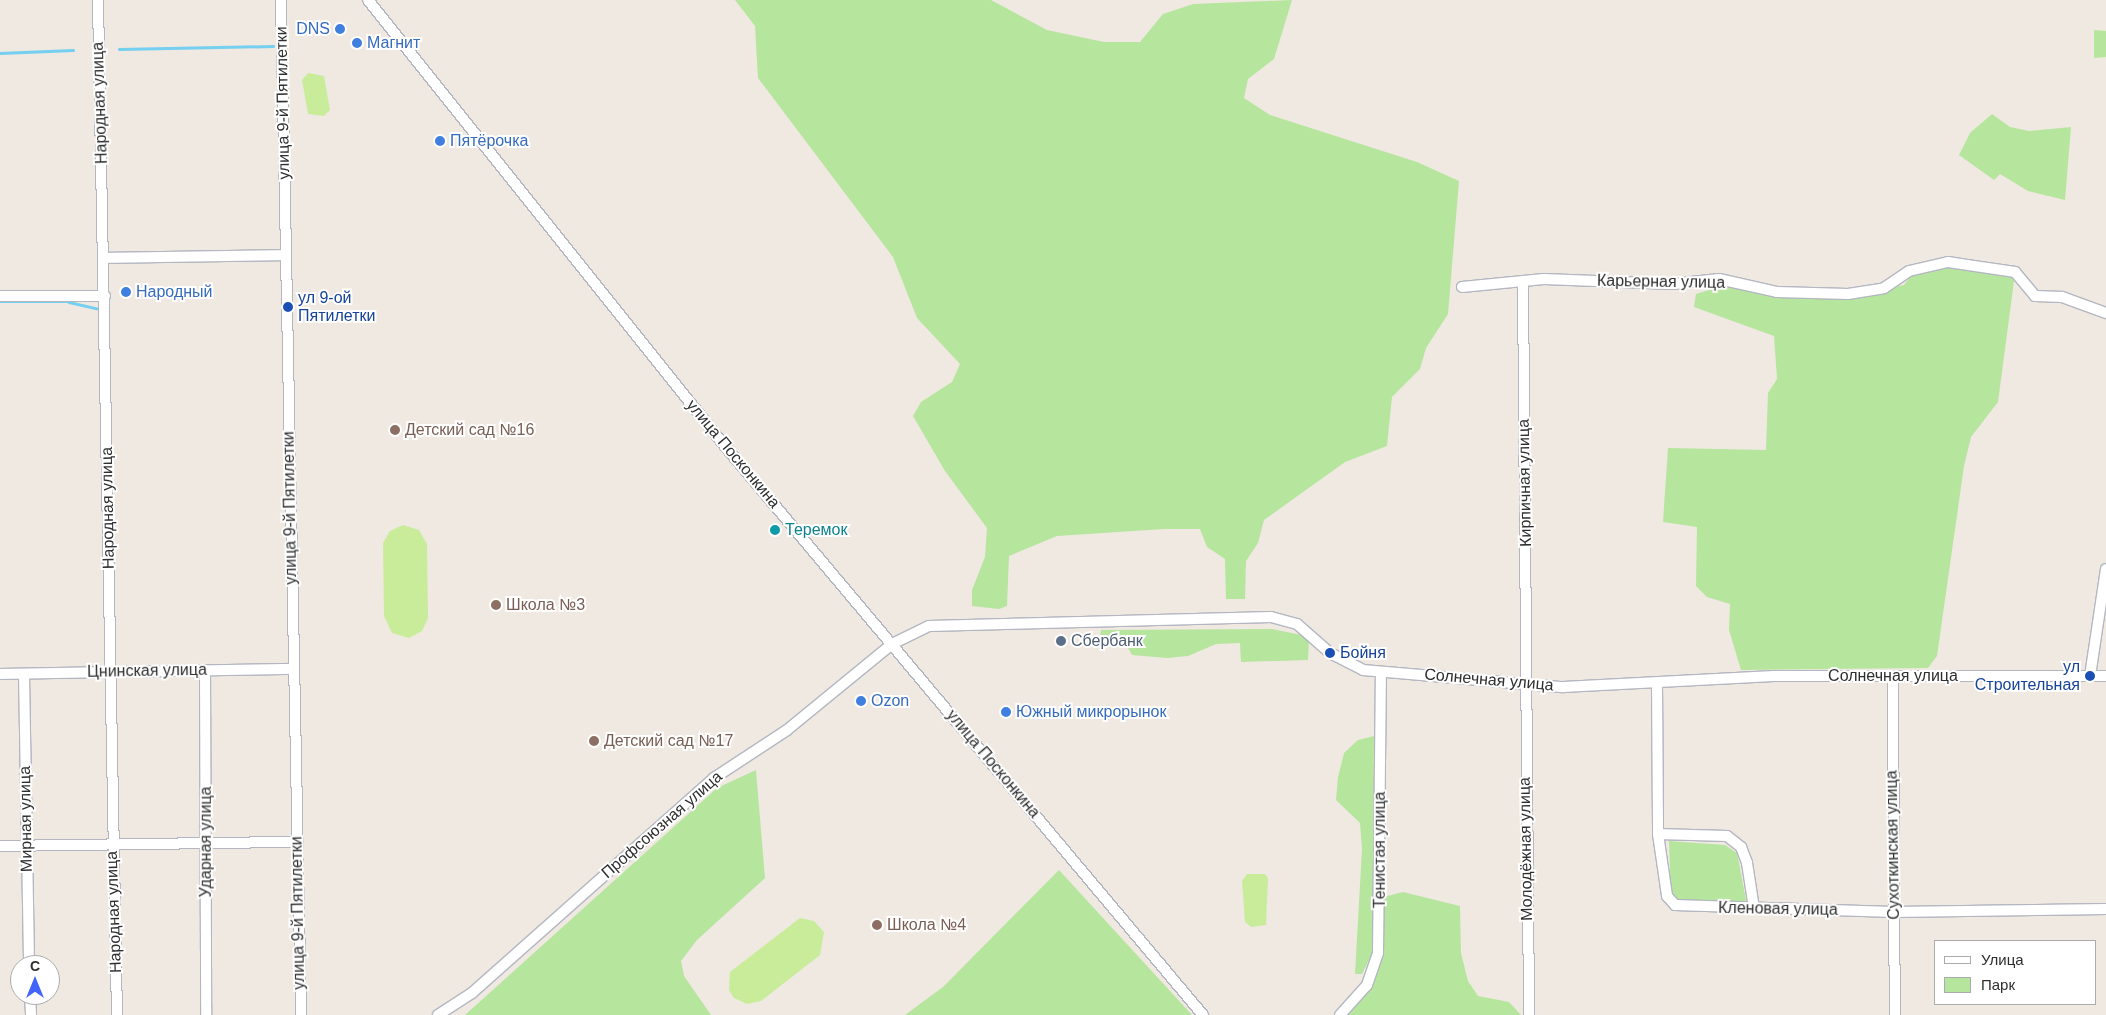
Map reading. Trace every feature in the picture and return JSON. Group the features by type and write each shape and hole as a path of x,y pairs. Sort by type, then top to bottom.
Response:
{"street":[{"name":"Народная улица","path":"98,0 105,296 111,845 117,1015"},
{"name":"улица 9-й Пятилетки","path":"281,0 301,1015"},
{"name":"улица Посконкина","path":"368,0 559,243 1203,1015"},
{"path":"104,258 286,255"},
{"name":"Карьерная улица","path":"1462,287 1523,282 1673,284 1719,279 1776,292 1848,294 1884,288 1916,268 1948,262 2015,272 2035,296 2062,297 2106,313"},
{"name":"Кирпичная улица","path":"1523,282 1528,627 1524,684"},
{"path":"0,296 105,296"},
{"path":"2090,676 2106,569"},
{"name":"Солнечная улица","path":"892,644 929,626 1271,617 1304,628 1352,667 1381,672 1576,688 1774,676 2106,676"},
{"name":"Профсоюзная улица","path":"438,1015 472,993 714,778 777,737 892,644"},
{"name":"Цнинская улица","path":"0,674 110,670 294,669"},
{"name":"Ударная улица","path":"205,670 206,1015"},
{"name":"Тенистая улица","path":"1340,1015 1367,985 1378,954 1381,672"},
{"name":"Мирная улица","path":"24,674 30,955"},
{"name":"Сухоткинская улица","path":"1893,676 1896,1015"},
{"name":"Молодёжная улица","path":"1524,684 1529,1015"},
{"name":"Кленовая улица","path":"1657,684 1658,834 1667,896 1675,905 1894,912 2106,909"},
{"path":"1658,834 1727,836 1744,855 1754,908"},
{"path":"0,846 297,842"}],"green space":[{"path":"735,0 991,0 1047,30 1104,42 1140,42 1163,14 1193,4 1292,0 1274,59 1248,79 1244,98 1270,115 1417,162 1459,181 1448,314 1426,348 1420,369 1392,397 1387,446 1345,462 1264,520 1258,543 1246,561 1245,599 1226,599 1225,559 1207,547 1200,529 1164,529 1057,536 1009,556 1007,606 999,609 972,606 972,590 985,557 987,528 945,471 913,416 921,402 952,382 960,364 917,318 893,257 758,78 755,26"},
{"path":"2094,30 2106,31 2106,57 2094,58"},
{"path":"308,73 324,76 330,110 324,116 308,114 302,80"},
{"path":"1992,114 2010,127 2029,131 2071,127 2065,200 2028,191 2000,174 1994,180 1959,155 1970,133"},
{"path":"1937,265 2009,274 2014,281 1998,402 1971,437 1964,466 1937,656 1928,668 1741,670 1729,630 1730,604 1707,597 1696,586 1697,527 1663,522 1668,448 1766,450 1768,393 1777,379 1774,336 1694,307 1696,294 1723,286 1827,299 1904,285 1915,271"},
{"path":"403,525 419,530 427,544 428,618 422,631 409,638 392,633 384,616 383,543 390,531"},
{"path":"1272,629 1301,635 1309,641 1308,660 1241,662 1240,643 1216,644 1188,656 1167,658 1132,655 1127,646 1117,646 1116,637 1105,637 1102,649 1099,645 1101,630"},
{"path":"1374,736 1373,952 1362,974 1355,974 1362,849 1360,823 1336,800 1338,777 1344,753 1358,740"},
{"path":"756,770 765,878 697,940 681,961 684,976 711,1015 465,1015 717,788"},
{"path":"1669,841 1725,845 1737,853 1746,900 1741,904 1677,902 1671,897"},
{"path":"1059,870 1192,1015 905,1015 943,987"},
{"path":"1247,874 1265,874 1268,878 1266,925 1251,927 1245,922 1242,881"},
{"path":"1403,892 1460,906 1461,953 1468,981 1478,996 1509,1002 1521,1015 1340,1015 1371,976 1380,898"},
{"path":"800,918 814,921 824,932 820,955 761,1001 747,1004 734,998 729,990 730,972"}],"waterway":[{"path":"119,49 273,46"},
{"path":"0,53 73,50"},
{"path":"0,302 69,302 96,308"}],"place":[{"name":"DNS","path":"340,29"},
{"name":"Магнит","path":"357,43"},
{"name":"Пятёрочка","path":"440,141"},
{"name":"Народный","path":"126,292"},
{"name":"ул 9-ой Пятилетки","path":"288,307"},
{"name":"Детский сад №16","path":"395,430"},
{"name":"Теремок","path":"775,530"},
{"name":"Школа №3","path":"496,605"},
{"name":"Сбербанк","path":"1061,641"},
{"name":"Бойня","path":"1330,653"},
{"name":"ул Строительная","path":"2090,676"},
{"name":"Ozon","path":"861,701"},
{"name":"Южный микрорынок","path":"1006,712"},
{"name":"Детский сад №17","path":"594,741"},
{"name":"Школа №4","path":"877,925"}]}
